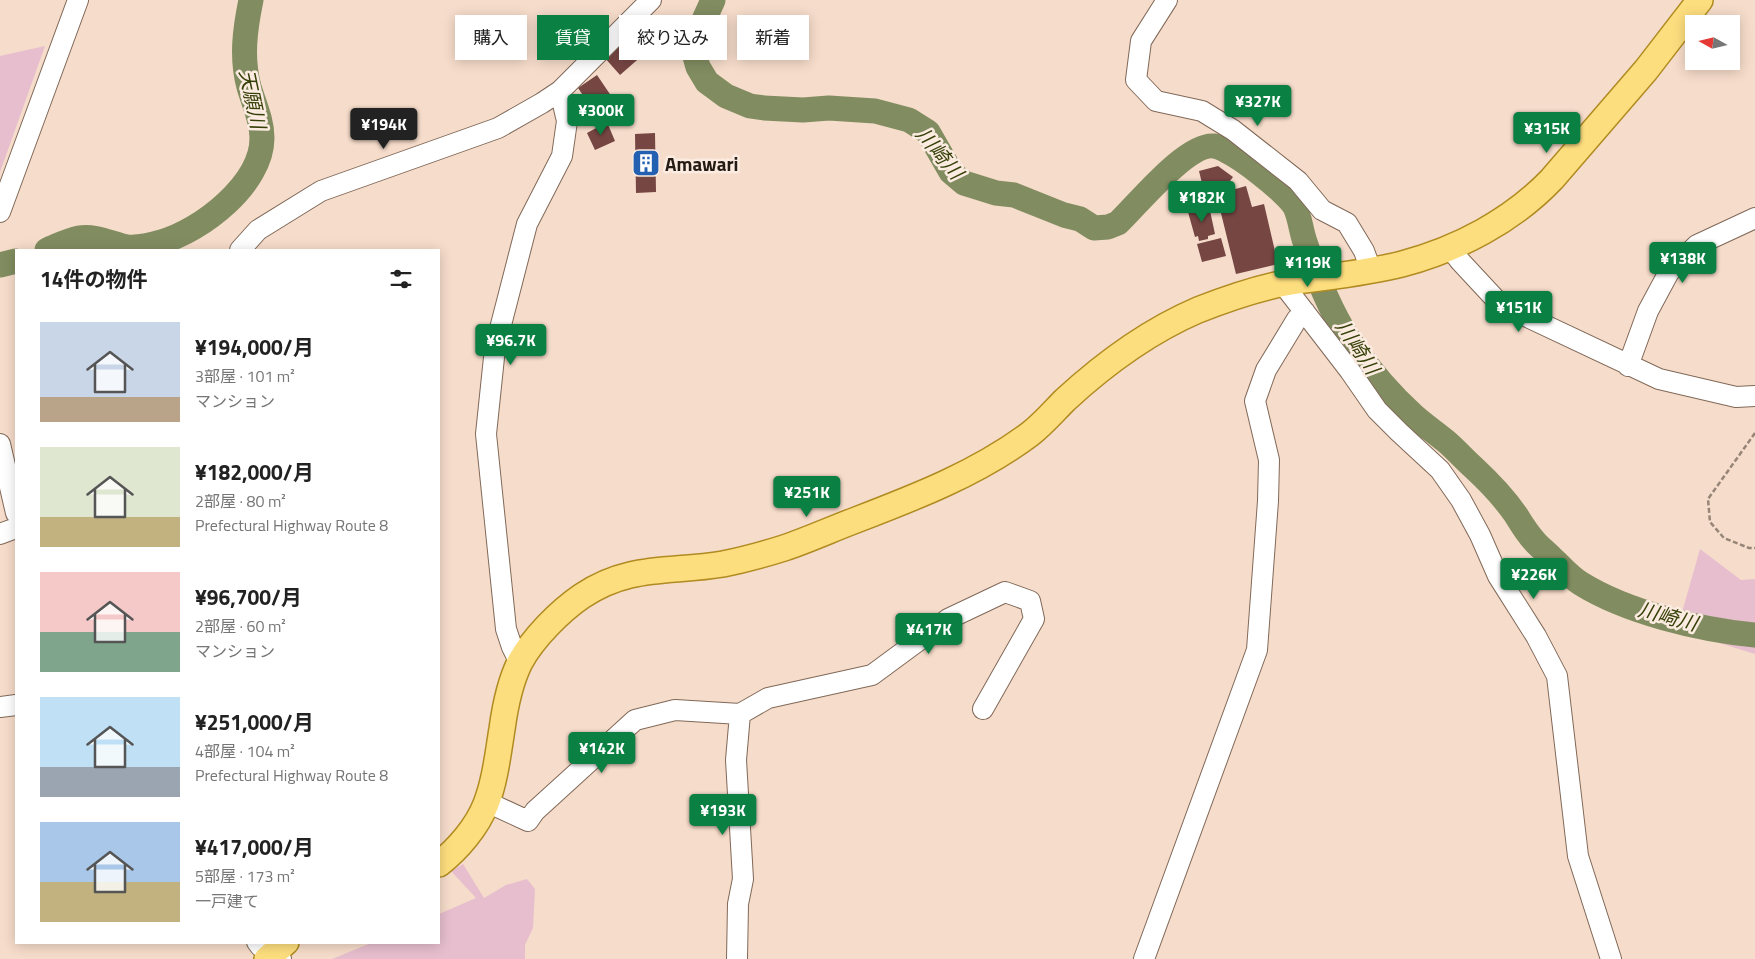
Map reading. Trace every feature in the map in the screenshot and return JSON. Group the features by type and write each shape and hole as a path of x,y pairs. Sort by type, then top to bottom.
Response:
{"main road":[{"path":"440,863 463,840 479,819 487,802 506,702 520,663 557,616 583,596 609,582 649,570 724,564 784,548 917,497 973,470 1013,446 1034,431 1066,399 1115,358 1162,328 1195,312 1243,294 1292,283 1401,264 1450,248 1483,232 1511,214 1543,188 1646,70 1700,0"}],"street":[{"path":"0,212 78,0"},
{"path":"241,249 258,230 321,191 498,128 542,104 560,90 651,0"},
{"path":"1167,0 1141,41 1136,80 1156,101 1202,111 1234,130 1298,181 1322,210 1347,223 1364,251 1368,270"},
{"path":"520,663 506,629 486,434 495,348 527,224 562,156 567,121 560,90"},
{"path":"1628,366 1648,310 1670,272 1697,245 1755,218"},
{"path":"1450,248 1500,304 1659,379 1736,397 1755,396"},
{"path":"1292,283 1305,312 1377,410 1440,470 1461,500 1480,535 1498,576 1549,658 1557,676 1578,856 1611,959"},
{"path":"1144,959 1257,650 1268,501 1269,460 1255,401 1266,370 1296,320 1305,312"},
{"path":"0,444 15,509"},
{"path":"0,534 15,528"},
{"path":"487,802 528,822 535,811 635,720 675,710 740,714 768,698 872,675 948,619 1005,592 1030,601 1034,619 983,709"},
{"path":"0,707 15,705"},
{"path":"737,959 738,904 743,878 736,760 740,714"}],"path":[{"path":"1755,433 1708,499 1710,522 1724,538 1749,548 1755,548"}],"shaded area":[{"path":"45,46 0,172 0,56"},
{"path":"1700,549 1741,580 1755,579 1755,654 1677,630"},
{"path":"463,864 484,898 506,885 527,879 535,889 533,928 525,945 525,959 332,959 369,944 440,944 440,914 476,898 451,871"}],"building":[{"path":"619,44 619,60 637,60 620,75 607,60 609,60 609,53"},
{"path":"597,75 618,106 599,119 578,88"},
{"path":"607,122 615,141 595,150 587,133"},
{"name":"Amawari","path":"655,133 656,192 636,193 635,134"},
{"path":"1218,166 1233,177 1227,185 1232,190 1246,186 1252,207 1264,204 1278,264 1236,274 1218,201 1207,204 1199,171"},
{"path":"1209,206 1215,234 1208,236 1208,239 1199,241 1198,236 1195,237 1188,212"},
{"path":"1221,238 1226,256 1202,262 1197,244"}],"waterway":[{"name":"天願川","path":"49,249 71,240 85,237 127,247 140,247 161,242 194,228 211,216 241,188 252,172 259,155 262,138 259,118 249,87 245,65 247,22 251,0"},
{"name":"川崎川","path":"713,0 699,31 694,53 698,67 707,82 726,96 750,106 764,108 803,110 829,108 875,111 909,120 928,132 951,172 964,183 996,193 1014,195 1064,215 1080,219 1094,228 1108,227 1118,223 1163,176 1190,154 1203,148 1214,146 1233,154 1271,182 1295,207 1310,256 1332,310 1346,335 1374,374 1405,407 1448,443 1496,490 1534,541 1569,574 1598,593 1641,611 1711,629 1755,635"},
{"name":"天願川","path":"0,265 15,261"}],"place":[{"name":"Amawari","path":"646,163"}]}
